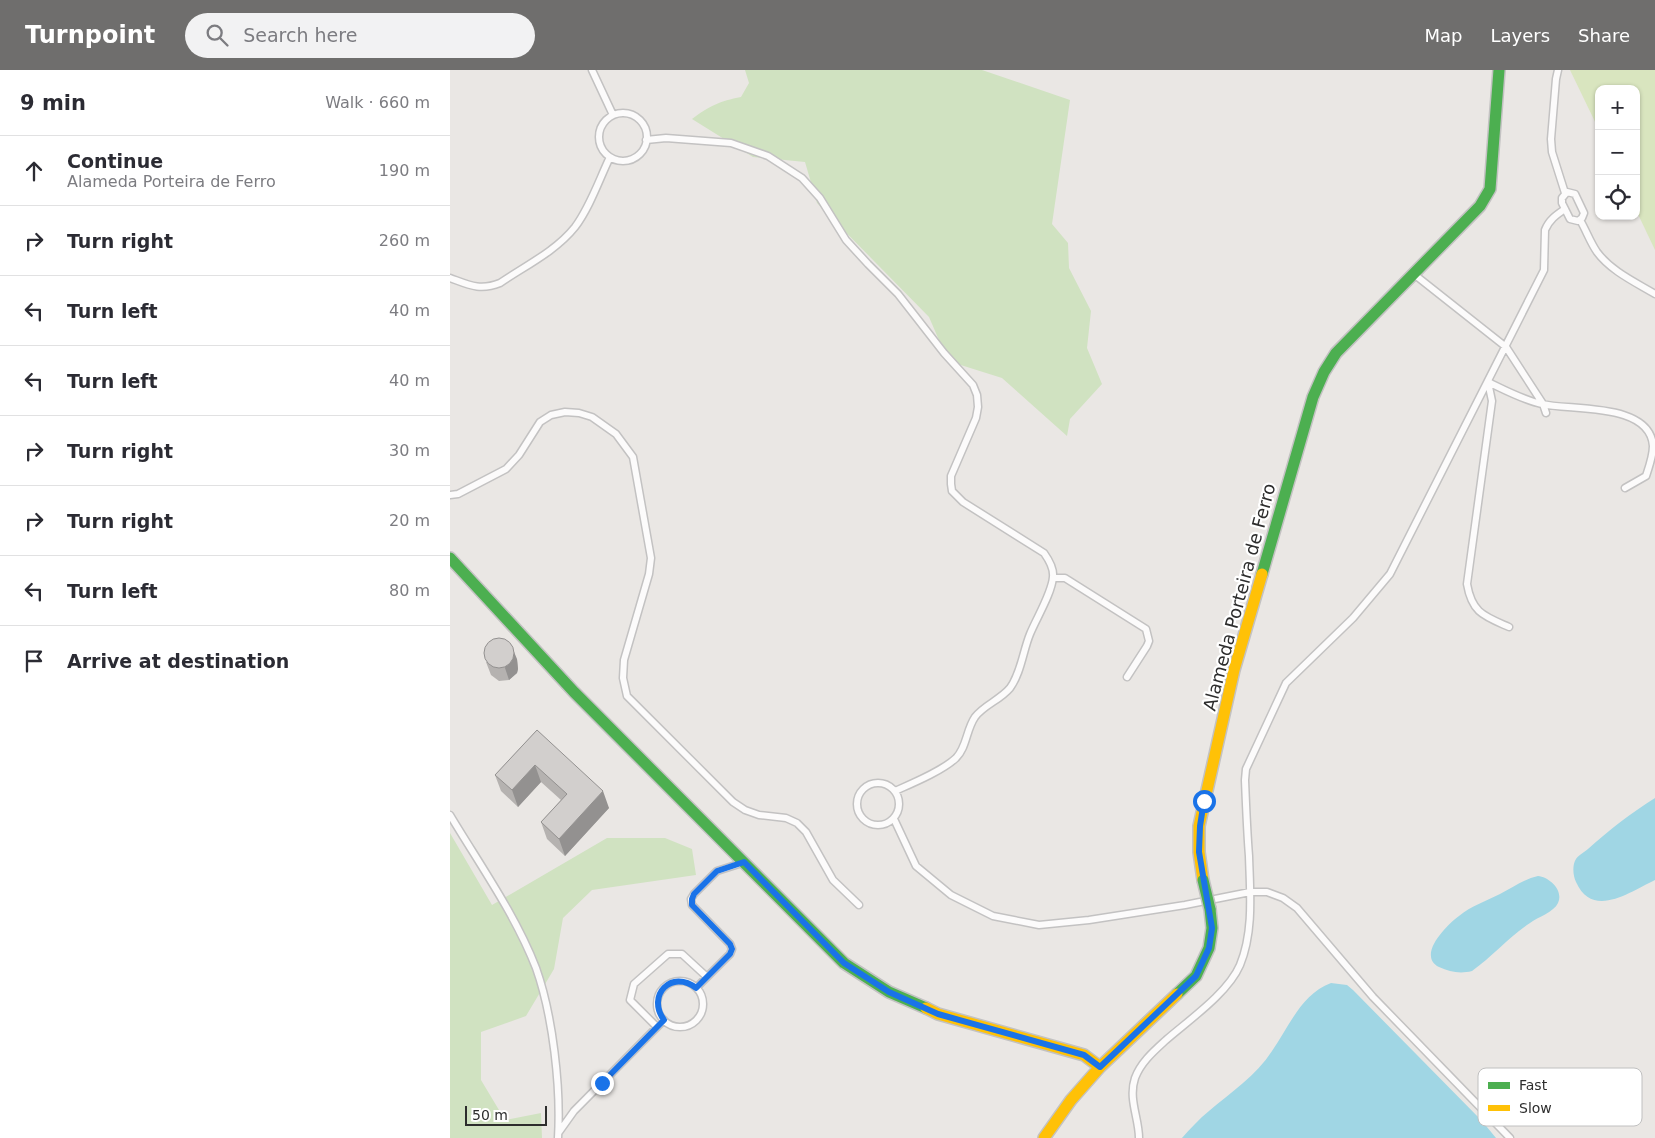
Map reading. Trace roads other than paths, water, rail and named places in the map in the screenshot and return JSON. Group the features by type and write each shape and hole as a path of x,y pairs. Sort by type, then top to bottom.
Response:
{"street":[{"name":"Alameda Porteira de Ferro","path":"1044,1138 1071,1100 1100,1067 1196,976 1209,948 1212,928 1199,852 1200,826 1204,801 1234,670 1313,397 1324,368 1335,353 1350,340 1480,206 1490,189 1499,70"},
{"path":"450,558 574,692 844,963 889,992 938,1014 1084,1055 1100,1067"}],"lane":[{"path":"592,70 613,115"},
{"path":"1558,70 1551,139 1552,152 1565,193 1561,200 1570,219 1580,220"},
{"path":"625,114 637,118 644,128 646,140 642,152 632,159 621,161 610,157 601,148 599,135 603,123 613,115 625,114"},
{"path":"646,140 666,138 731,143 768,156 802,178 820,198 846,240 898,294 944,353 973,385 977,395 976,418 951,476 952,491 963,502 1044,553 1050,560 1053,578 1011,686 1005,693 981,710 973,720 963,749 956,758 947,765 895,792"},
{"path":"450,278 471,286 491,287 558,244 574,228 581,217 610,157"},
{"path":"1565,193 1573,192 1577,196 1584,213 1580,220"},
{"path":"1139,1138 1139,1127 1132,1095 1135,1078 1142,1063 1225,988 1239,967 1248,943 1250,892 1246,769 1279,696 1286,682 1353,618 1390,574 1544,270 1545,230 1547,225 1565,209"},
{"path":"1580,220 1596,251 1605,261 1615,270 1655,294"},
{"path":"1414,274 1506,347 1543,404 1546,414"},
{"path":"1488,382 1543,404 1614,411 1638,421 1650,434 1653,446 1651,460 1646,476 1625,488"},
{"path":"1488,382 1492,401 1467,584 1469,596 1481,615 1509,627"},
{"path":"450,495 458,494 506,469 520,455 540,422 552,415 565,412 579,413 592,417 616,434 633,457 651,558 650,574 624,660 623,678 627,696 733,802 745,810 758,815 786,818 797,823 806,832 833,880 859,905"},
{"path":"1053,578 1065,578 1146,629 1148,635 1147,646 1127,677"},
{"path":"886,784 895,792 898,797 899,808 894,819 883,824 871,824 861,816 857,805 860,793 869,785 886,784"},
{"path":"450,815 513,918 536,969 548,1017 557,1074 558,1136"},
{"path":"894,819 916,866 951,896 994,916 1040,925 1186,906 1250,892 1267,892 1283,898 1297,908 1373,997 1478,1105"},
{"path":"696,988 730,954 732,949 730,944 692,905 692,899 694,894 717,871 744,862"},
{"path":"657,1027 630,1000 634,984 668,954 682,954 707,977"},
{"path":"678,981 691,984 696,988 703,999 704,1006 699,1018 688,1026 682,1027 675,1027 664,1020 660,1014 657,1002 666,985 678,981"},
{"path":"558,1136 574,1111 664,1020"},
{"path":"1498,1126 1510,1138"}],"water":[{"path":"1655,798 1655,880 1624,895 1602,901 1592,899 1583,893 1574,877 1573,867 1576,859 1620,822"},
{"path":"1538,876 1551,882 1559,893 1558,903 1553,909 1522,928 1472,971 1451,971 1439,967 1433,962 1431,955 1436,940 1454,920 1474,906 1523,881"},
{"path":"1331,983 1347,985 1353,990 1478,1117 1478,1126 1486,1126 1496,1138 1182,1138 1202,1117 1243,1083 1266,1060 1297,1012 1321,988"}]}
